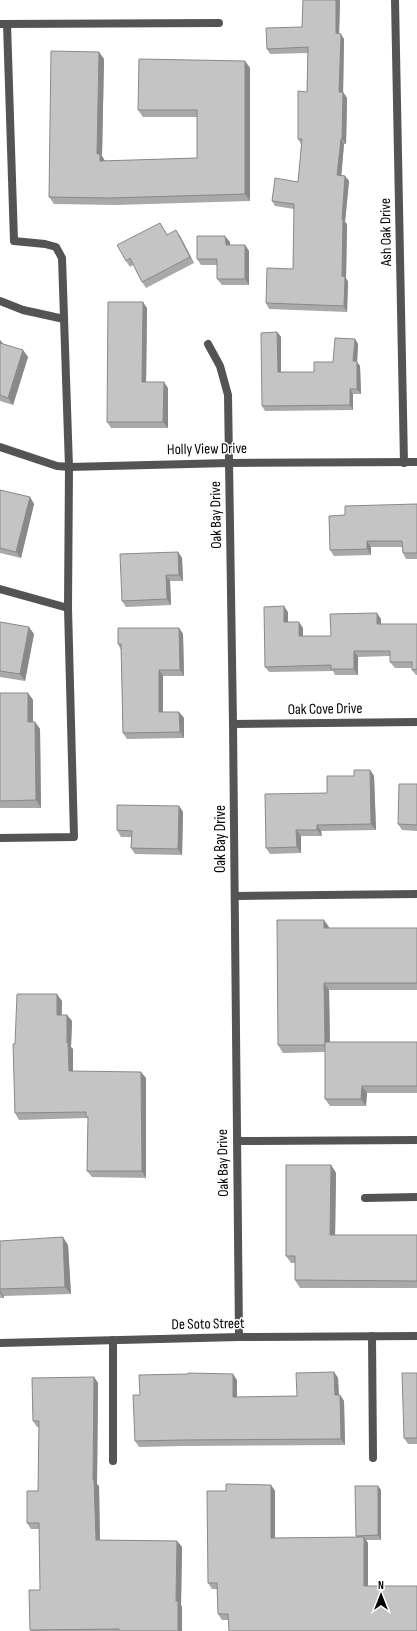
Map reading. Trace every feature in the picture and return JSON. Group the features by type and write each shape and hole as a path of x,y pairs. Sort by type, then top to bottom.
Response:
{"street":[{"name":"Ash Oak Drive","path":"396,0 404,463"},
{"path":"0,838 74,837 68,608 69,467 62,258 56,247 45,244 14,241 4,24 219,23"},
{"path":"0,301 23,310 64,319"},
{"name":"Oak Bay Drive","path":"208,344 220,366 228,395 234,724 239,1337"},
{"name":"Holly View Drive","path":"0,447 57,466 69,467 229,463 417,462"},
{"path":"0,589 68,608"},
{"name":"Oak Cove Drive","path":"234,724 417,722"},
{"path":"235,896 417,894"},
{"path":"237,1141 417,1140"},
{"path":"365,1198 417,1197"},
{"path":"372,1336 373,1458"},
{"name":"De Soto Street","path":"0,1343 239,1337 417,1336"},
{"path":"113,1340 113,1461"}],"building":[{"path":"303,0 336,0 336,33 341,34 339,92 343,92 342,139 337,175 345,176 342,219 342,276 345,277 344,306 266,303 267,268 293,269 294,204 272,201 275,178 298,182 302,139 298,139 298,91 307,92 308,47 267,49 266,28 302,27"},
{"path":"51,51 99,52 97,154 100,154 100,161 197,158 197,110 138,110 139,59 245,61 245,194 110,198 49,197"},
{"path":"160,223 167,235 176,230 190,257 142,282 130,258 126,261 117,245"},
{"path":"197,236 225,236 226,245 245,245 245,279 217,279 217,259 197,259"},
{"path":"108,302 143,302 142,382 164,382 163,422 107,422"},
{"path":"277,332 278,372 314,372 314,362 333,362 335,338 355,339 353,361 357,361 357,389 350,389 350,405 262,406 261,333"},
{"path":"0,343 23,350 8,398 0,395"},
{"path":"0,490 30,497 16,552 0,548"},
{"path":"417,504 417,553 403,553 402,541 367,541 367,549 330,550 329,516 345,515 345,506"},
{"path":"178,552 179,575 166,575 167,599 122,601 120,554"},
{"path":"284,606 284,622 299,622 299,636 331,636 330,614 377,613 377,624 417,624 417,669 412,670 412,662 390,662 390,651 354,651 354,669 331,669 331,665 265,667 264,607"},
{"path":"0,622 29,627 20,674 0,671"},
{"path":"118,628 179,628 180,670 159,670 159,712 179,712 180,732 123,733 121,644 118,644"},
{"path":"0,693 28,693 28,722 35,722 36,800 0,801"},
{"path":"354,770 370,770 371,824 317,825 317,830 296,830 297,847 266,848 265,794 327,793 327,776 354,776"},
{"path":"399,784 417,784 417,825 398,824"},
{"path":"117,805 179,806 178,849 131,848 132,831 117,830"},
{"path":"277,920 324,920 324,928 417,928 417,983 324,983 325,1045 278,1045"},
{"path":"17,994 57,994 57,1015 67,1015 69,1071 141,1072 142,1171 87,1171 88,1117 86,1117 86,1112 15,1113 13,1044 15,1044"},
{"path":"325,1042 417,1042 417,1086 362,1086 361,1099 325,1099"},
{"path":"286,1165 331,1165 330,1235 417,1235 417,1281 295,1280 295,1256 286,1256"},
{"path":"63,1237 65,1287 0,1289 0,1241"},
{"path":"334,1372 335,1395 340,1395 341,1439 135,1441 133,1395 140,1395 139,1375 188,1373 233,1374 233,1397 297,1396 296,1373"},
{"path":"402,1373 417,1373 417,1438 404,1438"},
{"path":"94,1377 93,1480 96,1540 177,1541 176,1601 178,1601 178,1631 119,1631 119,1629 30,1630 29,1590 40,1590 39,1523 27,1523 27,1491 38,1491 39,1421 33,1421 32,1378"},
{"path":"226,1484 271,1485 271,1538 364,1537 364,1586 417,1586 417,1631 229,1631 228,1614 218,1614 217,1583 208,1583 207,1491 226,1491"},
{"path":"355,1486 378,1486 378,1535 356,1536"}]}
